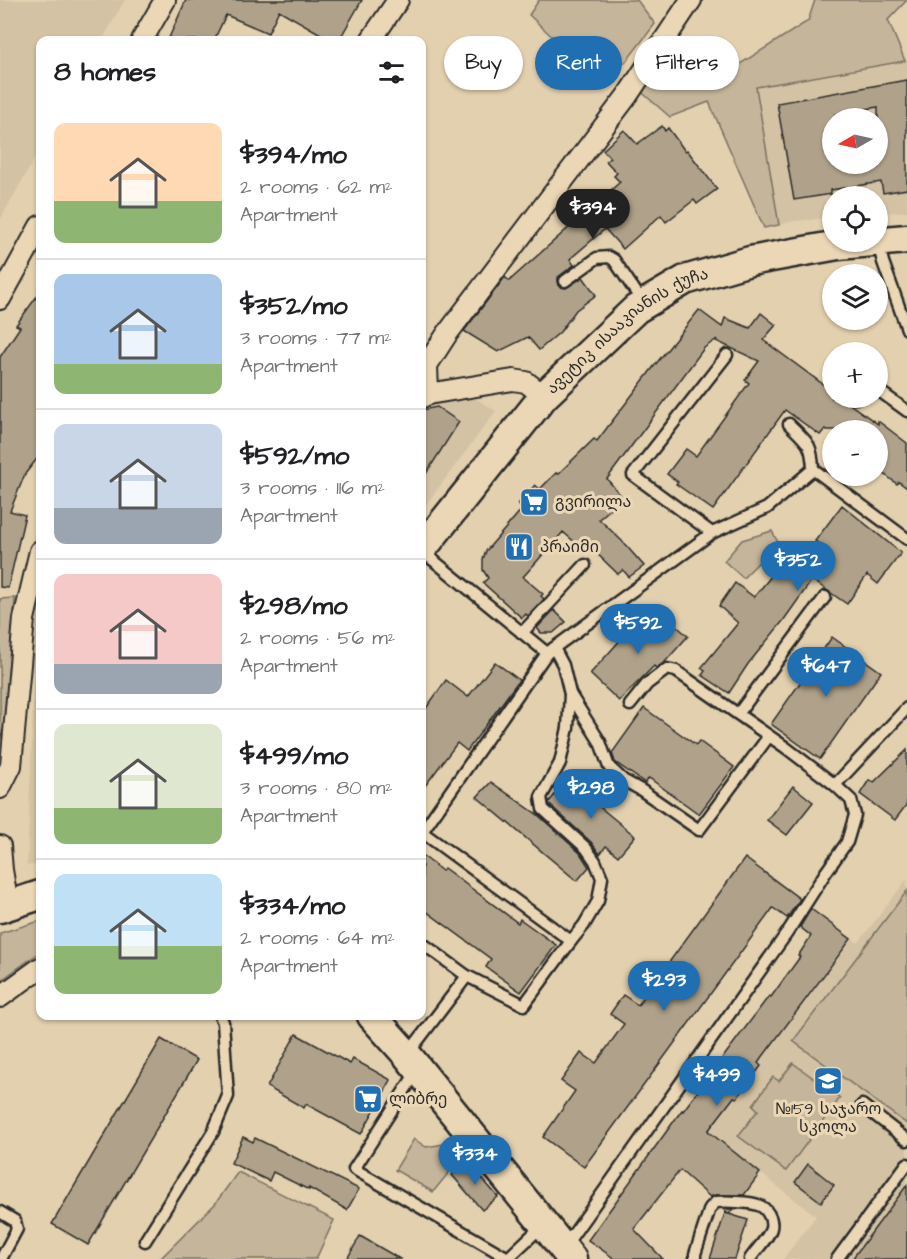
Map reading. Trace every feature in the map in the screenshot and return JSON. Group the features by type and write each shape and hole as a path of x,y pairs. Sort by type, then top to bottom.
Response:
{"main road":[{"name":"ავეტიკ ისააკიანის ქუჩა","path":"888,241 907,239"},
{"name":"ავეტიკ ისააკიანის ქუჩა","path":"426,545 544,396 636,309 685,280 750,261 822,248"},
{"path":"4,906 36,896"},
{"path":"375,1020 567,1254"}],"street":[{"path":"144,36 165,0"},
{"path":"374,36 398,0"},
{"path":"426,380 427,365 447,334 627,96 691,0"},
{"path":"0,299 36,233"},
{"path":"426,395 513,380 526,382 544,396"},
{"path":"0,788 11,766 24,619 36,568"},
{"path":"0,846 4,906"},
{"path":"0,997 36,971"}],"lane":[{"path":"880,252 907,329"},
{"path":"565,281 597,258 609,257 614,260 644,304"},
{"path":"712,533 633,475 728,355"},
{"path":"888,397 907,411"},
{"path":"789,424 809,444 813,453 813,470"},
{"path":"426,826 550,651 712,533 767,508 813,470"},
{"path":"813,470 907,539"},
{"path":"426,553 522,633 550,651 564,665 570,694 568,728 560,763 541,797 543,809 586,848 595,861 602,878 598,901 584,925 524,1005 467,976 426,946"},
{"path":"522,633 585,565"},
{"path":"738,714 825,597"},
{"path":"567,1254 847,842 855,815 851,800 835,785 676,671 667,669 647,684 630,705"},
{"path":"570,694 600,742 609,767 623,780 699,830 769,736"},
{"path":"835,785 907,708"},
{"path":"426,835 571,940"},
{"path":"467,976 412,1062 354,1169 507,1258 543,1225"},
{"path":"145,1241 213,1132 228,1096 222,1020"},
{"path":"862,1105 907,1140"},
{"path":"837,1259 907,1164"},
{"path":"695,1259 694,1254 711,1208 716,1202 722,1201 758,1205 765,1208 772,1222 771,1230 750,1259"},
{"path":"0,1212 15,1221 17,1229 1,1259"}],"shaded area":[{"path":"0,0 125,0 104,36 36,36 36,156 0,220"},
{"path":"539,0 637,0 655,24 646,36 634,36 634,51 625,63 622,61 622,36 551,36 529,15"},
{"path":"815,0 907,0 888,20 905,61 756,87 779,225 764,228 709,102 670,117 639,90 739,90 739,65 808,21"},
{"path":"907,60 907,211 888,213 888,186 822,186 822,219 794,221 779,225 756,87"},
{"path":"470,395 496,411 426,505 426,407"},
{"path":"772,531 783,552 763,558 743,578 724,561 742,540"},
{"path":"15,598 4,750 0,728 0,599"},
{"path":"36,627 36,865 27,866"},
{"name":"№159 საჯარო სკოლა","path":"907,879 907,1259 783,1259 816,1216 707,1132 761,1066 758,1063 801,1006 799,992 808,998 816,987 812,984 834,962 851,938 858,943"},
{"path":"907,891 907,1124 793,1041"},
{"path":"36,922 36,955 0,981 0,933"},
{"path":"793,1063 840,1098 786,1171 738,1136 758,1110 753,1105 773,1077 779,1081"},
{"path":"414,1139 426,1147 444,1144 459,1160 433,1192 395,1170"},
{"path":"238,1172 334,1220 316,1259 160,1259 215,1204"}],"building":[{"path":"186,0 362,0 341,36 324,36 279,10 268,33 226,15 216,36 170,36"},
{"path":"907,80 907,189 888,192 888,186 882,186 881,182 856,186 822,186 822,195 794,200 777,103"},
{"path":"662,126 665,131 668,128 717,189 697,204 694,200 666,222 661,215 623,249 605,229 570,259 574,265 558,277 559,286 566,288 583,277 596,295 576,310 560,332 539,350 528,337 498,352 464,331 505,277 509,281 620,182 614,176 617,173 606,161 610,158 603,150 624,130 637,144"},
{"path":"36,298 36,460 25,474 10,511 25,515 8,588 0,587 0,357 20,327 16,325"},
{"path":"699,310 722,327 725,318 750,328 761,313 776,325 763,340 822,384 822,408 855,408 872,420 822,420 820,435 785,410 713,510 676,484 678,482 667,474 686,449 696,456 749,383 745,380 759,361 716,341 717,339 704,348 607,479 623,498 599,519 644,566 629,577 623,570 618,574 589,546 584,550 563,532 523,577 543,594 541,596 544,599 528,616 526,614 522,618 483,583 488,578 483,570 486,551 522,509 518,504 535,485 540,489 594,439 597,441"},
{"path":"437,407 459,422 426,474 426,409"},
{"path":"888,429 907,443 907,488 899,482 897,484 888,477"},
{"path":"842,505 901,553 878,584 867,575 847,604 812,580 748,664 729,693 702,675 705,671 701,668 738,623 719,606 735,583 754,597 778,568 789,575 806,576 826,549 815,541"},
{"path":"554,610 566,622 553,633 541,633 537,628"},
{"path":"658,610 688,636 665,662 656,668 654,666 619,701 590,674 632,627 638,632"},
{"path":"832,637 881,672 820,759 771,724"},
{"path":"495,662 519,680 467,751 457,743 426,785 426,708 446,680 468,697"},
{"path":"644,708 696,745 699,741 734,767 699,814 649,778 645,783 615,762 612,753"},
{"path":"907,750 907,804 895,820 860,794 869,780 874,782"},
{"path":"567,780 635,836 618,856 606,846 600,854 591,842 550,805 549,802"},
{"path":"491,782 538,815 580,853 589,867 577,881 477,797"},
{"path":"793,786 813,802 787,835 767,820"},
{"path":"426,858 442,871 444,868 518,923 520,919 556,945 521,992 486,967 491,959 426,911"},
{"path":"745,858 800,899 787,918 773,908 584,1167 543,1137 575,1091 561,1081 581,1053 596,1063 624,1024 610,1014 623,995 638,1005"},
{"path":"811,909 851,939 758,1063 761,1066 708,1131 760,1173 744,1195 710,1197 680,1170 634,1229 663,1259 615,1259 588,1240 682,1110 800,957 798,956 811,936 800,927"},
{"path":"296,1034 350,1064 353,1059 391,1080 361,1134 306,1104 304,1108 267,1087"},
{"path":"161,1039 197,1060 88,1245 52,1224"},
{"path":"243,1137 253,1142 255,1138 359,1189 347,1210 309,1188 309,1190 273,1172 269,1181 231,1163"},
{"path":"467,1161 498,1197 482,1210 452,1175"},
{"path":"808,1164 834,1185 821,1202 795,1182"},
{"path":"907,1185 907,1259 852,1259"},
{"path":"723,1209 733,1209 729,1214 748,1220 735,1259 710,1259 725,1213 728,1214"},
{"path":"360,1236 400,1259 347,1259"}],"place":[{"name":"გვირილა","path":"534,502"},
{"name":"პრაიმი","path":"519,547"},
{"name":"№159 საჯარო სკოლა","path":"828,1081"},
{"name":"ლიბრე","path":"368,1099"}]}
